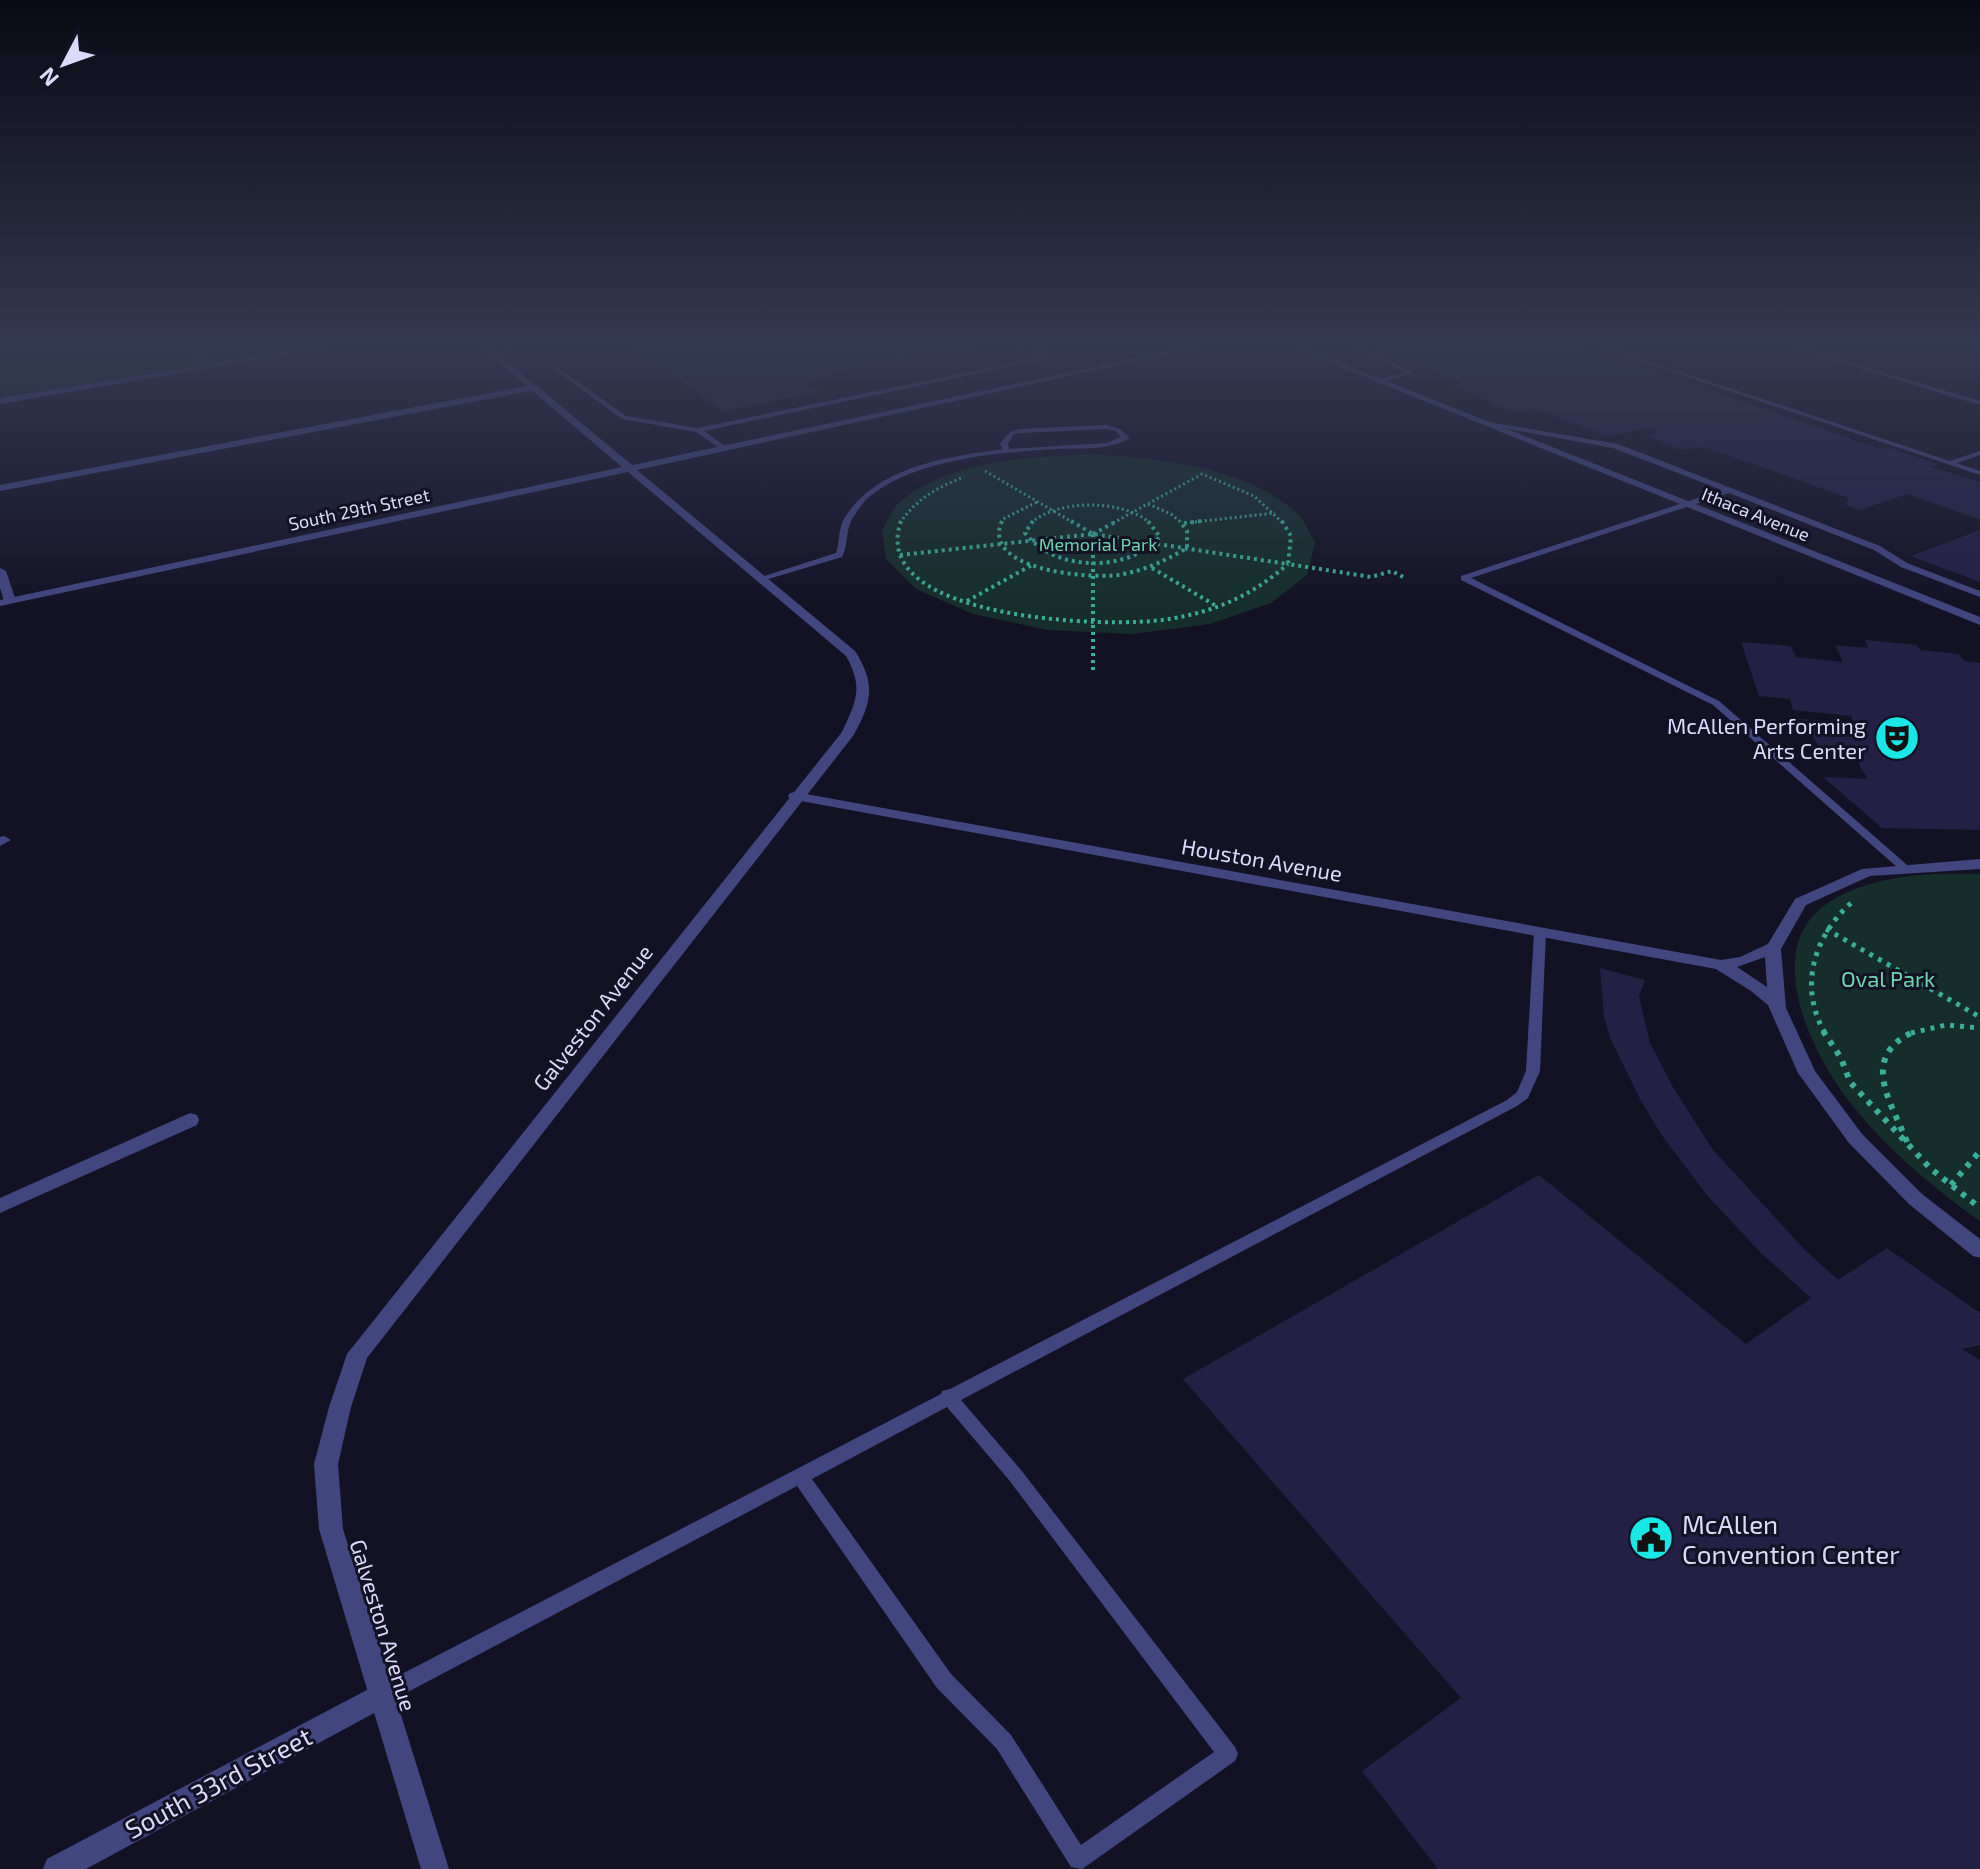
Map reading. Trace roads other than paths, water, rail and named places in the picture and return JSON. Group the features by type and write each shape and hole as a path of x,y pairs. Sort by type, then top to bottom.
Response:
{"street":[{"path":"0,488 281,435"},
{"name":"Galveston Avenue","path":"435,1869 331,1529 326,1464 340,1407 358,1354 795,796 848,733 866,695 864,675 851,654 592,435"},
{"name":"South 29th Street","path":"5,602 782,435"},
{"name":"Ithaca Avenue","path":"1517,435 1980,621"},
{"path":"0,571 5,602"},
{"name":"Houston Avenue","path":"795,796 1721,965 1744,961 1774,947"},
{"path":"1980,864 1902,866 1842,878 1818,889 1786,917 1774,947 1772,988 1799,1062 1839,1122 1901,1188 1980,1250"},
{"name":"Houston Avenue","path":"1721,965 1775,1002"},
{"path":"0,1206 190,1120"},
{"name":"South 33rd Street","path":"57,1869 380,1696"}],"lane":[{"path":"705,435 722,448"},
{"path":"1006,449 1004,444 1012,435"},
{"path":"762,578 839,555 849,516 869,496 891,481 953,459 1006,449 1108,445 1126,438 1123,435"},
{"path":"1552,435 1615,446 1877,548 1904,565 1980,594"},
{"path":"1866,435 1980,473"},
{"path":"1950,463 1980,453"},
{"path":"1730,490 1464,578 1716,703 1902,866"},
{"path":"380,1696 1512,1103 1523,1095 1533,1071 1540,932"},
{"path":"800,1476 944,1681 1004,1742 1078,1860 1228,1754 1015,1475 948,1396"}],"place":[{"name":"McAllen Performing Arts Center","path":"1897,738"},
{"name":"McAllen Convention Center","path":"1651,1538"}],"park label":[{"name":"Memorial Park","path":"1098,544"},
{"name":"Oval Park","path":"1888,978"}]}
